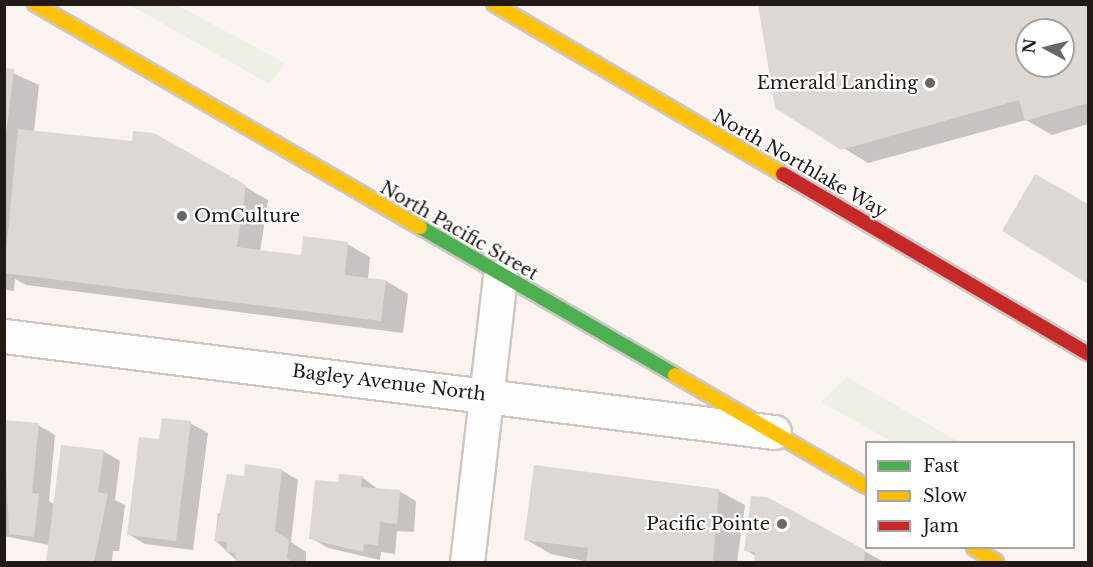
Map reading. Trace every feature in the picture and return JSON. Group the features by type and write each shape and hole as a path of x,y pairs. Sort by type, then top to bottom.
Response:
{"street":[{"name":"North Pacific Street","path":"34,4 500,277 865,485"},
{"name":"North Northlake Way","path":"494,4 1089,354"},
{"path":"467,562 500,277"},
{"name":"Bagley Avenue North","path":"4,336 774,432"},
{"path":"976,549 996,562"}],"shaded area":[{"path":"130,5 177,5 285,63 269,84"},
{"path":"847,377 957,441 891,441 821,402"}],"building":[{"name":"Emerald Landing","path":"758,5 1088,5 1088,103 1025,121 1019,100 841,150 775,108"},
{"path":"4,68 14,69 6,135 4,135"},
{"path":"18,129 132,141 133,131 154,133 246,185 237,247 301,255 303,236 348,242 345,275 386,280 381,321 4,273"},
{"path":"1035,174 1088,204 1088,284 1002,231"},
{"path":"162,418 191,421 176,541 127,535 139,437 159,439"},
{"path":"4,420 39,423 32,493 39,494 34,537 9,534"},
{"path":"61,445 104,450 98,492 108,494 94,562 46,562"},
{"path":"245,464 282,469 275,531 289,540 287,558 292,562 235,562 236,553 226,552 227,542 214,541 227,474 244,476"},
{"path":"534,465 719,489 713,562 586,562 588,548 524,540"},
{"path":"339,474 363,476 361,487 400,490 397,524 380,522 378,545 364,544 363,552 309,539 315,480 338,482"},
{"name":"Pacific Pointe","path":"751,496 767,497 865,550 864,562 754,562 755,552 744,551"}],"traffic: fast":[{"path":"420,227 675,375"}],"traffic: slow":[{"path":"35,4 420,227"},
{"path":"494,4 783,174"},
{"path":"675,375 865,485"},
{"path":"976,549 996,562"}],"traffic: jam":[{"path":"783,174 1088,354"}],"place":[{"name":"Emerald Landing","path":"930,83"},
{"name":"OmCulture","path":"182,216"},
{"name":"Pacific Pointe","path":"782,524"}]}
